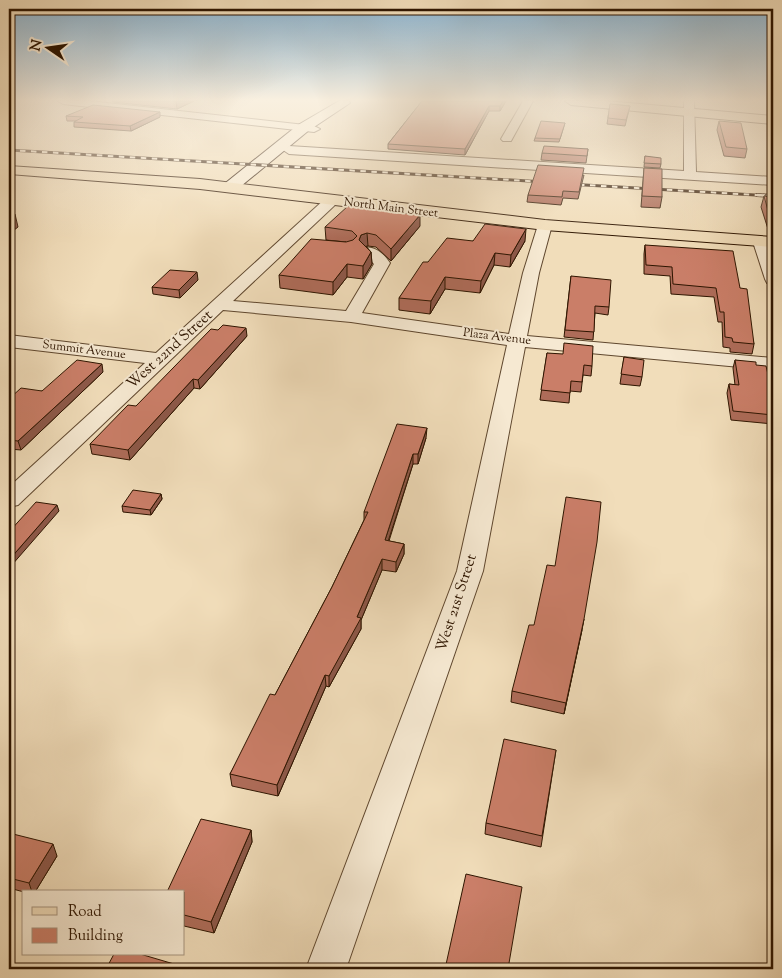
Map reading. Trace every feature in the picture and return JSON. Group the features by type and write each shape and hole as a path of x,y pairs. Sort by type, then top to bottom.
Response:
{"main road":[{"path":"236,188 287,147"},
{"path":"236,188 292,147"},
{"name":"North Main Street","path":"9,170 236,188 331,201 545,225 767,242"}],"street":[{"path":"690,147 690,176"},
{"path":"289,150 773,181"},
{"name":"West 22nd Street","path":"9,500 331,201"},
{"name":"West 21st Street","path":"326,969 470,571 531,274 545,225"},
{"path":"288,241 308,243"},
{"path":"767,242 773,279"},
{"path":"351,317 382,263 369,251"},
{"name":"Plaza Avenue","path":"221,305 351,317 518,340 773,364"},
{"name":"Summit Avenue","path":"9,341 159,359"}],"building":[{"path":"429,147 466,147 465,149"},
{"path":"544,147 588,149 587,156 542,153"},
{"path":"726,147 746,147 747,149"},
{"path":"645,156 661,158 661,164 644,163"},
{"path":"538,165 584,168 579,192 563,191 562,197 528,195"},
{"path":"644,168 662,169 662,197 642,196"},
{"path":"764,196 773,197 773,218 770,218"},
{"path":"348,206 420,215 391,249 376,235 367,233 361,235 359,240 371,252 363,266 347,264 333,282 279,275 311,239 346,242 353,240 357,236 352,231 325,227"},
{"path":"485,224 526,229 511,255 495,253 481,281 445,277 431,301 399,298 423,262 428,262 447,238 473,241"},
{"path":"645,245 733,251 740,288 747,289 754,344 733,342 732,338 725,337 724,312 720,312 716,288 673,284 672,267 646,265"},
{"path":"170,270 197,272 179,290 152,287"},
{"path":"571,276 611,280 609,307 595,306 594,332 565,330"},
{"path":"223,325 246,328 198,380 193,379 128,450 90,444 128,405 136,406 211,329 218,330"},
{"path":"564,343 593,346 592,366 584,365 582,382 571,381 570,393 541,390 547,353 563,354"},
{"path":"624,357 644,360 642,377 621,374"},
{"path":"77,360 102,364 18,441 9,440 9,399 21,388 42,391"},
{"path":"735,360 756,362 756,365 766,366 773,395 773,415 733,411 729,384 739,385"},
{"path":"397,424 427,428 418,454 413,454 385,540 404,544 396,562 382,559 357,617 361,618 329,676 325,675 277,785 230,774 270,694 275,695 332,587 368,512 364,512"},
{"path":"133,490 161,494 150,510 122,506"},
{"path":"566,497 601,502 597,542 584,619 566,703 512,691 529,625 534,625 547,565 555,566"},
{"path":"36,502 57,505 9,560 9,532"},
{"path":"504,739 556,750 542,836 486,823"},
{"path":"201,819 251,830 211,922 185,915 185,890 168,890"},
{"path":"9,833 53,844 29,883 9,878"},
{"path":"466,874 522,887 508,969 445,969"},
{"path":"113,956 147,956 174,964 172,969 106,969"},
{"path":"94,966 106,969 92,969"}],"railway":[{"path":"9,150 545,182"},
{"path":"568,184 773,196 757,195"}]}
